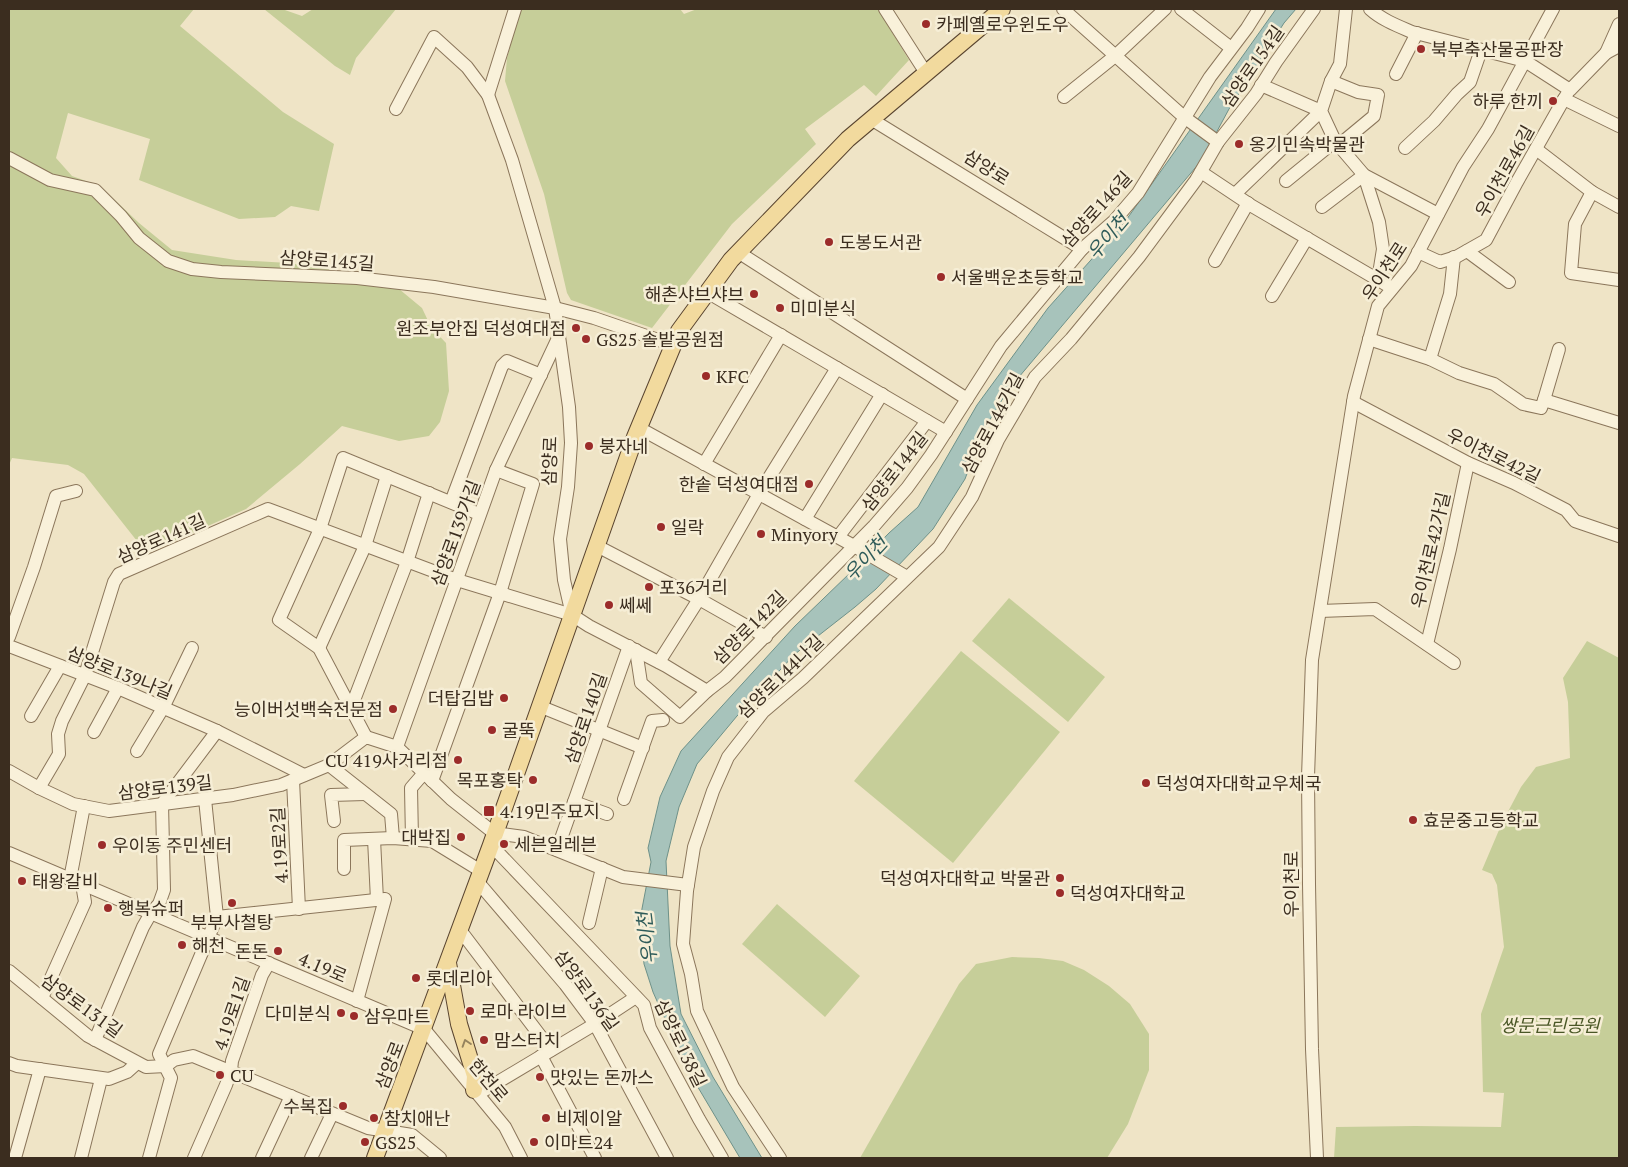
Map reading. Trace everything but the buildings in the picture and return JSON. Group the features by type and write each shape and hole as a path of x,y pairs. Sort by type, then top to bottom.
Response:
{"main road":[{"name":"삼양로","path":"375,1158 460,930 639,428 679,331 738,252 848,139 1002,9"},
{"path":"448,963 476,1092"}],"street":[{"path":"488,95 515,9"},
{"path":"885,9 926,73"},
{"path":"1063,9 1184,117 1218,142"},
{"path":"1064,97 1115,56 1166,9"},
{"path":"1181,9 1232,48"},
{"name":"삼양로146길","path":"967,399 1001,346 1082,249 1114,221 1138,193 1210,77 1259,9"},
{"name":"삼양로154길","path":"1218,142 1261,86 1314,9"},
{"path":"1235,194 1321,111 1331,81 1340,64 1346,9"},
{"path":"1370,9 1397,26 1417,33 1525,62 1567,95 1619,126"},
{"name":"우이천로","path":"1317,1158 1310,976 1308,777 1312,660 1353,402 1378,306 1411,266 1463,167 1488,129 1553,9"},
{"path":"1606,53 1619,24"},
{"path":"1396,74 1417,33"},
{"path":"396,109 434,37 467,66 488,95 512,160 555,308"},
{"path":"1606,53 1619,46"},
{"path":"1406,148 1470,82 1481,50"},
{"name":"우이천로46길","path":"1418,252 1440,262 1467,251 1486,240 1567,95 1606,53"},
{"path":"1286,181 1374,116 1378,95 1358,92 1331,81"},
{"path":"1261,86 1321,111 1337,143 1364,176 1379,222 1383,249 1378,280"},
{"name":"삼양로","path":"871,119 1082,249"},
{"name":"삼양로144가길","path":"907,577 939,547 972,498 998,440 1035,377 1071,339 1139,257 1201,172 1218,142"},
{"path":"1536,149 1592,192 1619,207"},
{"name":"삼양로145길","path":"9,158 50,180 95,190 121,216 139,238 168,261 192,269 357,278 434,287 555,308 594,318 673,345"},
{"path":"1201,172 1248,203 1392,288"},
{"path":"1364,176 1438,214"},
{"path":"1322,206 1364,176"},
{"path":"1592,192 1575,224 1571,273 1619,280"},
{"path":"1215,261 1248,203"},
{"path":"1272,296 1306,238"},
{"path":"1467,251 1509,282"},
{"path":"738,252 967,399"},
{"path":"1430,359 1450,294 1454,257"},
{"path":"707,292 946,432"},
{"name":"삼양로","path":"555,308 569,407 571,443 568,487 560,539 564,580 572,615"},
{"path":"704,464 781,335"},
{"name":"삼양로139가길","path":"397,747 496,470 560,336"},
{"path":"1369,339 1430,359 1459,373 1494,384 1523,404 1541,408 1559,349"},
{"path":"451,502 502,366 506,361 541,375"},
{"path":"659,662 837,368"},
{"path":"804,519 882,394"},
{"name":"삼양로144길","path":"854,546 908,488 967,399"},
{"path":"1544,400 1619,422"},
{"name":"우이천로42길","path":"1353,402 1468,463 1514,483 1566,510 1575,520 1619,536"},
{"name":"삼양로144길","path":"838,537 927,421"},
{"path":"639,428 907,577"},
{"path":"479,514 343,458 320,529 279,620 319,648 366,737 397,747 492,839 524,837 623,876 688,885"},
{"name":"우이천로42가길","path":"1427,644 1468,463"},
{"path":"412,839 411,788 428,777 500,593 533,484 496,470"},
{"path":"319,648 365,546 388,476"},
{"path":"9,637 56,496 76,491"},
{"path":"350,708 407,562 429,493"},
{"name":"삼양로141길","path":"39,788 59,754 58,734 62,722 85,675 114,582 119,574 268,509 456,580 572,615"},
{"path":"597,546 699,598 766,637"},
{"name":"삼양로142길","path":"632,648 641,683 680,717 766,637 854,546"},
{"name":"삼양로144나길","path":"775,1156 733,1087 697,1011 691,974 683,944 688,885 694,848 713,791 728,757 763,712 803,678 907,577"},
{"path":"1320,611 1375,609 1454,663"},
{"path":"572,615 589,626 659,662 707,691"},
{"name":"삼양로139나길","path":"9,646 118,688 217,731 298,778"},
{"path":"137,751 163,708 192,648"},
{"name":"삼양로140길","path":"557,850 599,730 632,648"},
{"path":"31,716 60,666"},
{"path":"94,732 118,688"},
{"path":"539,706 643,748"},
{"path":"624,799 652,721 663,720"},
{"path":"95,1040 143,927 159,904 164,890 162,804 217,731"},
{"name":"삼양로139길","path":"9,771 73,804 109,811 205,799 281,785 329,765 366,737"},
{"path":"329,765 391,814 393,838"},
{"name":"4.19로2길","path":"298,778 300,909"},
{"path":"334,820 331,796 365,794"},
{"path":"149,1158 171,1078 159,1054 217,917 205,799"},
{"path":"574,802 607,814"},
{"path":"42,998 85,902 76,881 84,806"},
{"path":"344,869 344,840 393,838 432,841 479,876"},
{"path":"374,839 377,900"},
{"name":"삼양로138길","path":"492,839 644,1005 650,1028 722,1158"},
{"name":"4.19로","path":"9,852 424,1029"},
{"path":"589,923 602,868"},
{"name":"삼양로136길","path":"479,876 595,1024 667,1158"},
{"path":"217,917 385,899 357,1001"},
{"path":"460,930 546,1053 595,1158"},
{"name":"4.19로1길","path":"194,1158 231,1071 232,1061 262,975 269,963"},
{"name":"삼양로131길","path":"9,971 95,1040 146,1067 166,1066 174,1060 193,1056 368,1128 386,1130"},
{"path":"476,1092 595,1024 636,997"},
{"name":"한천로","path":"424,1029 505,1127 521,1158"},
{"path":"9,1063 40,1070 109,1079 127,1072 137,1062"},
{"path":"15,1158 40,1070"},
{"path":"81,1158 102,1079"},
{"path":"262,1158 291,1096"},
{"path":"311,1158 332,1114"},
{"path":"386,1130 412,1135 440,1158"}],"green space":[{"path":"9,9 194,9 180,26 283,112 334,144 319,211 291,206 275,217 239,219 139,180 150,139 68,113 56,158 72,176 100,186 139,223 172,250 236,260 289,263 387,279 422,308 431,327 446,343 449,391 440,422 429,436 399,441 342,426 246,509 158,547 137,541 84,474 68,465 12,458 9,465"},
{"path":"264,9 282,9 302,16 313,9 396,9 356,58 350,75 335,66"},
{"path":"520,9 680,9 684,14 697,9 878,9 909,60 876,96 864,85 805,129 816,144 732,224 652,328 571,300 567,293 544,194 505,81 507,58"},
{"path":"1009,598 1105,677 1068,722 972,641"},
{"name":"쌍문근린공원","path":"1587,641 1619,658 1619,1158 1334,1158 1336,1127 1501,1127 1504,1093 1483,1092 1481,1014 1504,947 1497,885 1492,874 1482,870 1502,823 1521,787 1536,767 1570,758 1568,702 1563,678"},
{"path":"961,651 1060,732 953,863 854,781"},
{"path":"777,904 860,976 825,1017 742,944"},
{"path":"1012,957 1063,961 1084,970 1109,986 1130,1004 1149,1034 1149,1070 1128,1124 1107,1158 860,1158 959,984 976,964"}],"water":[{"name":"우이천","path":"1276,9 1296,9 1284,23 1229,109 1201,161 1008,390 983,431 965,479 933,529 876,589 795,654 737,716 697,764 679,807 666,861 670,946 681,1014 713,1077 762,1158 740,1158 677,1052 644,964 640,919 651,862 648,848 660,797 681,751 795,626 918,507 977,405 1048,308 1124,223"}],"place":[{"name":"카페옐로우윈도우","path":"926,24"},
{"name":"북부축산물공판장","path":"1421,49"},
{"name":"하루 한끼","path":"1553,101"},
{"name":"옹기민속박물관","path":"1239,144"},
{"name":"도봉도서관","path":"829,242"},
{"name":"서울백운초등학교","path":"941,277"},
{"name":"해촌샤브샤브","path":"754,294"},
{"name":"미미분식","path":"780,308"},
{"name":"원조부안집 덕성여대점","path":"576,328"},
{"name":"GS25 솔밭공원점","path":"586,339"},
{"name":"KFC","path":"706,376"},
{"name":"붕자네","path":"589,446"},
{"name":"한솥 덕성여대점","path":"809,484"},
{"name":"일락","path":"661,527"},
{"name":"Minyory","path":"761,534"},
{"name":"포36거리","path":"649,587"},
{"name":"쎄쎄","path":"609,605"},
{"name":"더탑김밥","path":"504,698"},
{"name":"능이버섯백숙전문점","path":"393,709"},
{"name":"굴뚝","path":"492,730"},
{"name":"CU 419사거리점","path":"458,760"},
{"name":"목포홍탁","path":"533,780"},
{"name":"덕성여자대학교우체국","path":"1146,783"},
{"name":"4.19민주묘지","path":"489,811"},
{"name":"효문중고등학교","path":"1413,820"},
{"name":"대박집","path":"461,837"},
{"name":"세븐일레븐","path":"504,844"},
{"name":"우이동 주민센터","path":"102,845"},
{"name":"덕성여자대학교 박물관","path":"1060,878"},
{"name":"태왕갈비","path":"22,881"},
{"name":"덕성여자대학교","path":"1060,893"},
{"name":"부부사철탕","path":"232,903"},
{"name":"행복슈퍼","path":"108,908"},
{"name":"해천","path":"182,945"},
{"name":"돈돈","path":"278,951"},
{"name":"롯데리아","path":"416,978"},
{"name":"로마 라이브","path":"470,1011"},
{"name":"다미분식","path":"341,1013"},
{"name":"삼우마트","path":"354,1016"},
{"name":"맘스터치","path":"484,1040"},
{"name":"CU","path":"220,1075"},
{"name":"맛있는 돈까스","path":"540,1077"},
{"name":"수복집","path":"343,1106"},
{"name":"참치애난","path":"374,1118"},
{"name":"비제이알","path":"546,1118"},
{"name":"GS25","path":"365,1142"},
{"name":"이마트24","path":"534,1142"}]}
